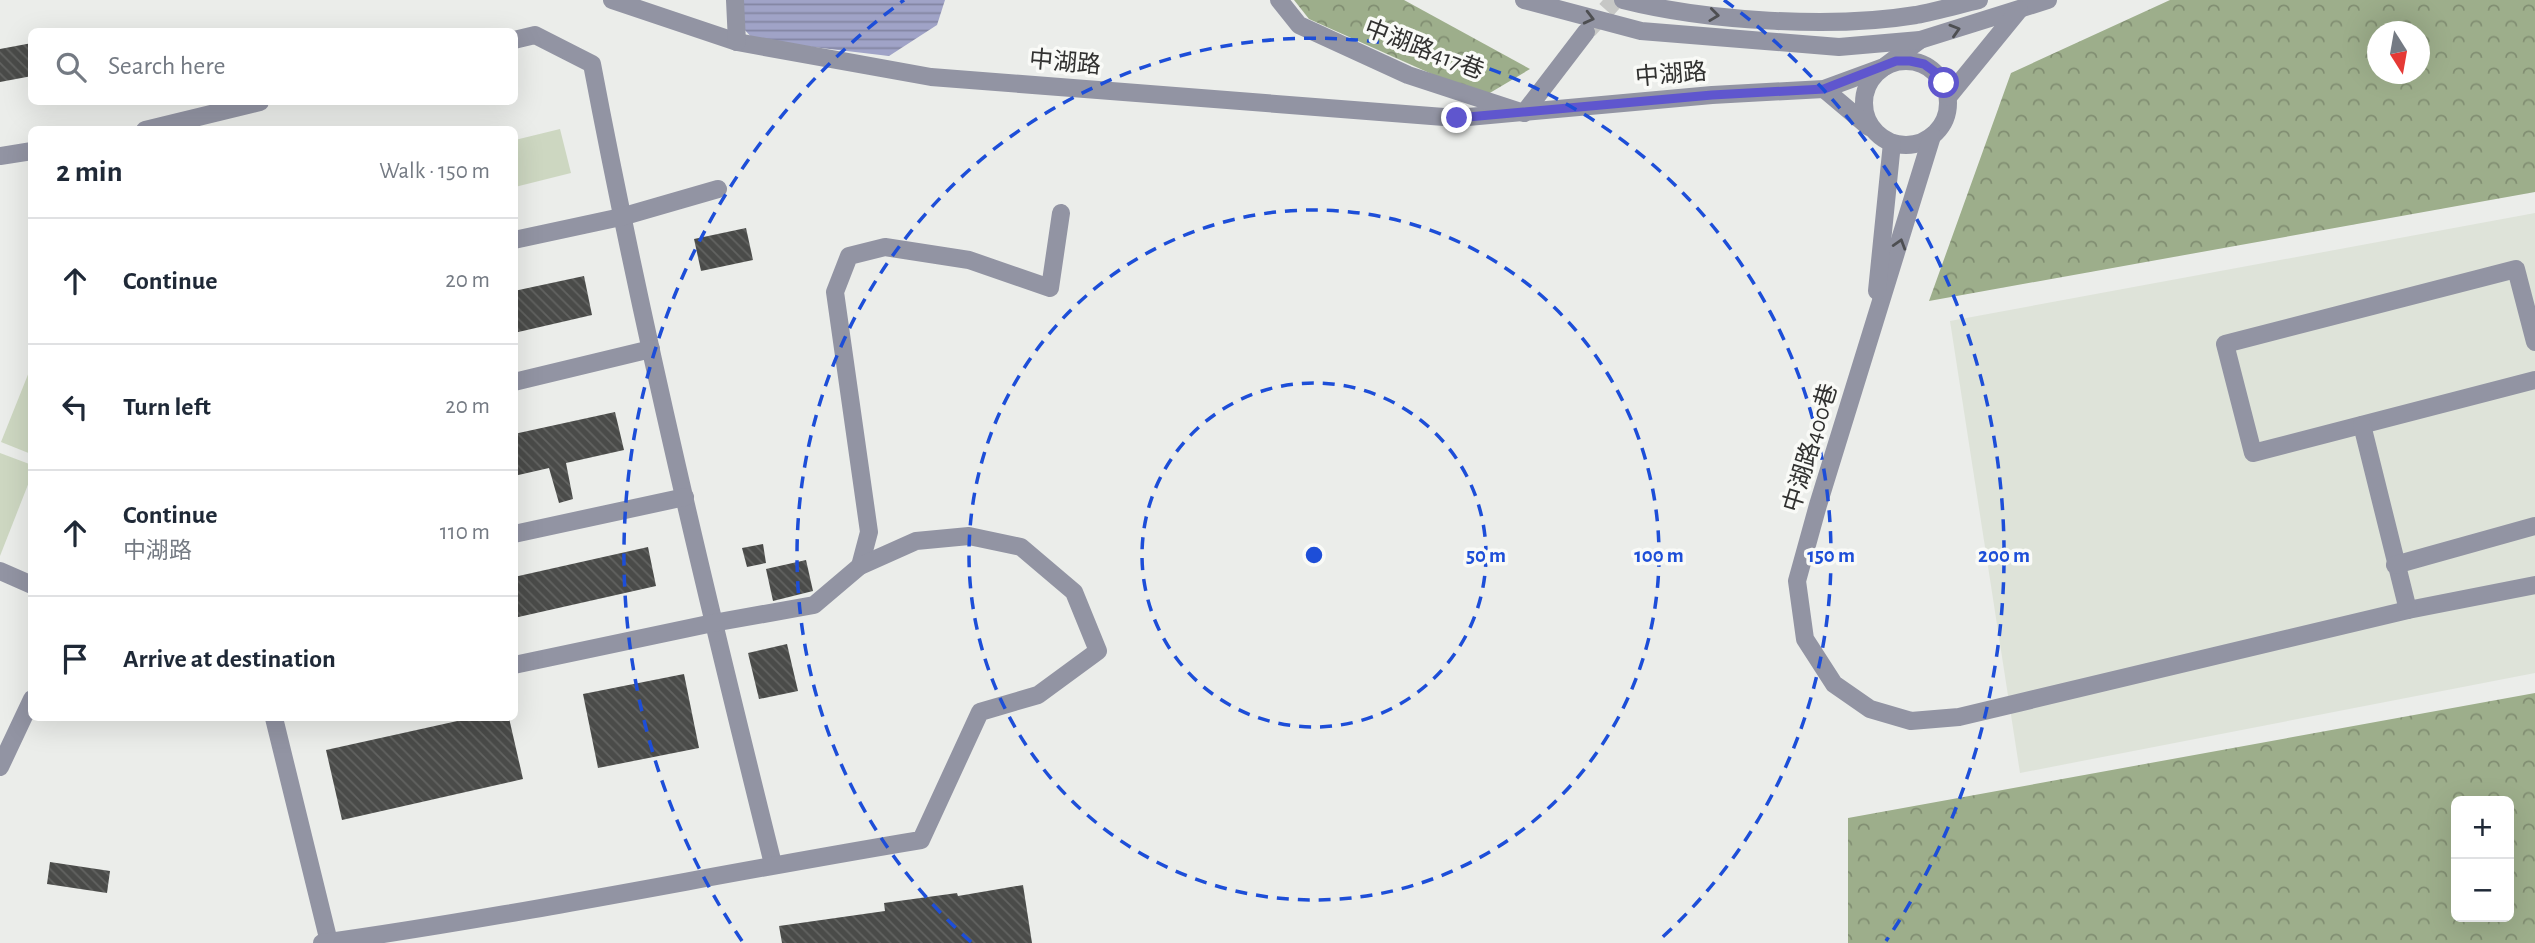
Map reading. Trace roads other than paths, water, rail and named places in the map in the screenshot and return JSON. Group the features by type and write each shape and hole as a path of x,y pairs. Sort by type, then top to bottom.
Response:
{"street":[{"name":"中湖路","path":"612,0 737,43 931,77 1457,118 1712,95 1824,89 1884,67"},
{"path":"734,0 737,43"},
{"name":"中湖路417巷","path":"1279,0 1299,25 1311,31 1408,75 1524,113"},
{"path":"1524,0 1641,31 1839,47 1920,40 2048,0"},
{"path":"1623,0 1649,7 1743,18 1838,22 1916,15 1979,0"},
{"path":"1948,97 2020,9"},
{"path":"1524,113 1586,32"},
{"path":"518,39 536,34 592,64 621,217 713,623 773,864"},
{"path":"1873,130 1863,103 1866,89 1873,76 1920,40"},
{"path":"1824,89 1892,143 1920,143 1932,136 1945,118 1948,97 1944,83 1924,64 1896,61 1884,67"},
{"path":"161,126 248,105"},
{"name":"中湖路400巷","path":"1932,136 1797,581 1805,639 1834,684 1870,709 1911,721 1959,717 2408,610 2535,585"},
{"name":"中湖路400巷","path":"1873,333 1892,143"},
{"path":"0,156 28,152"},
{"path":"518,239 621,217 718,189"},
{"path":"860,566 869,532 835,292 849,257 885,247 969,260 1051,288 1061,213"},
{"path":"2535,342 2516,269 2225,344 2253,453 2535,380"},
{"path":"518,381 651,349"},
{"path":"2361,425 2408,610"},
{"path":"518,533 685,497"},
{"path":"2395,565 2535,526"},
{"path":"275,721 326,943 921,840 980,712 1038,695 1098,651 1074,592 1021,547 969,536 916,541 860,566 814,605 713,623 518,664"},
{"path":"0,571 28,582"},
{"path":"0,768 28,708"}],"water":[{"path":"744,0 945,0 937,25 889,56 754,40 742,27"}],"tunnel":[{"path":"1588,30 1615,0"}]}
